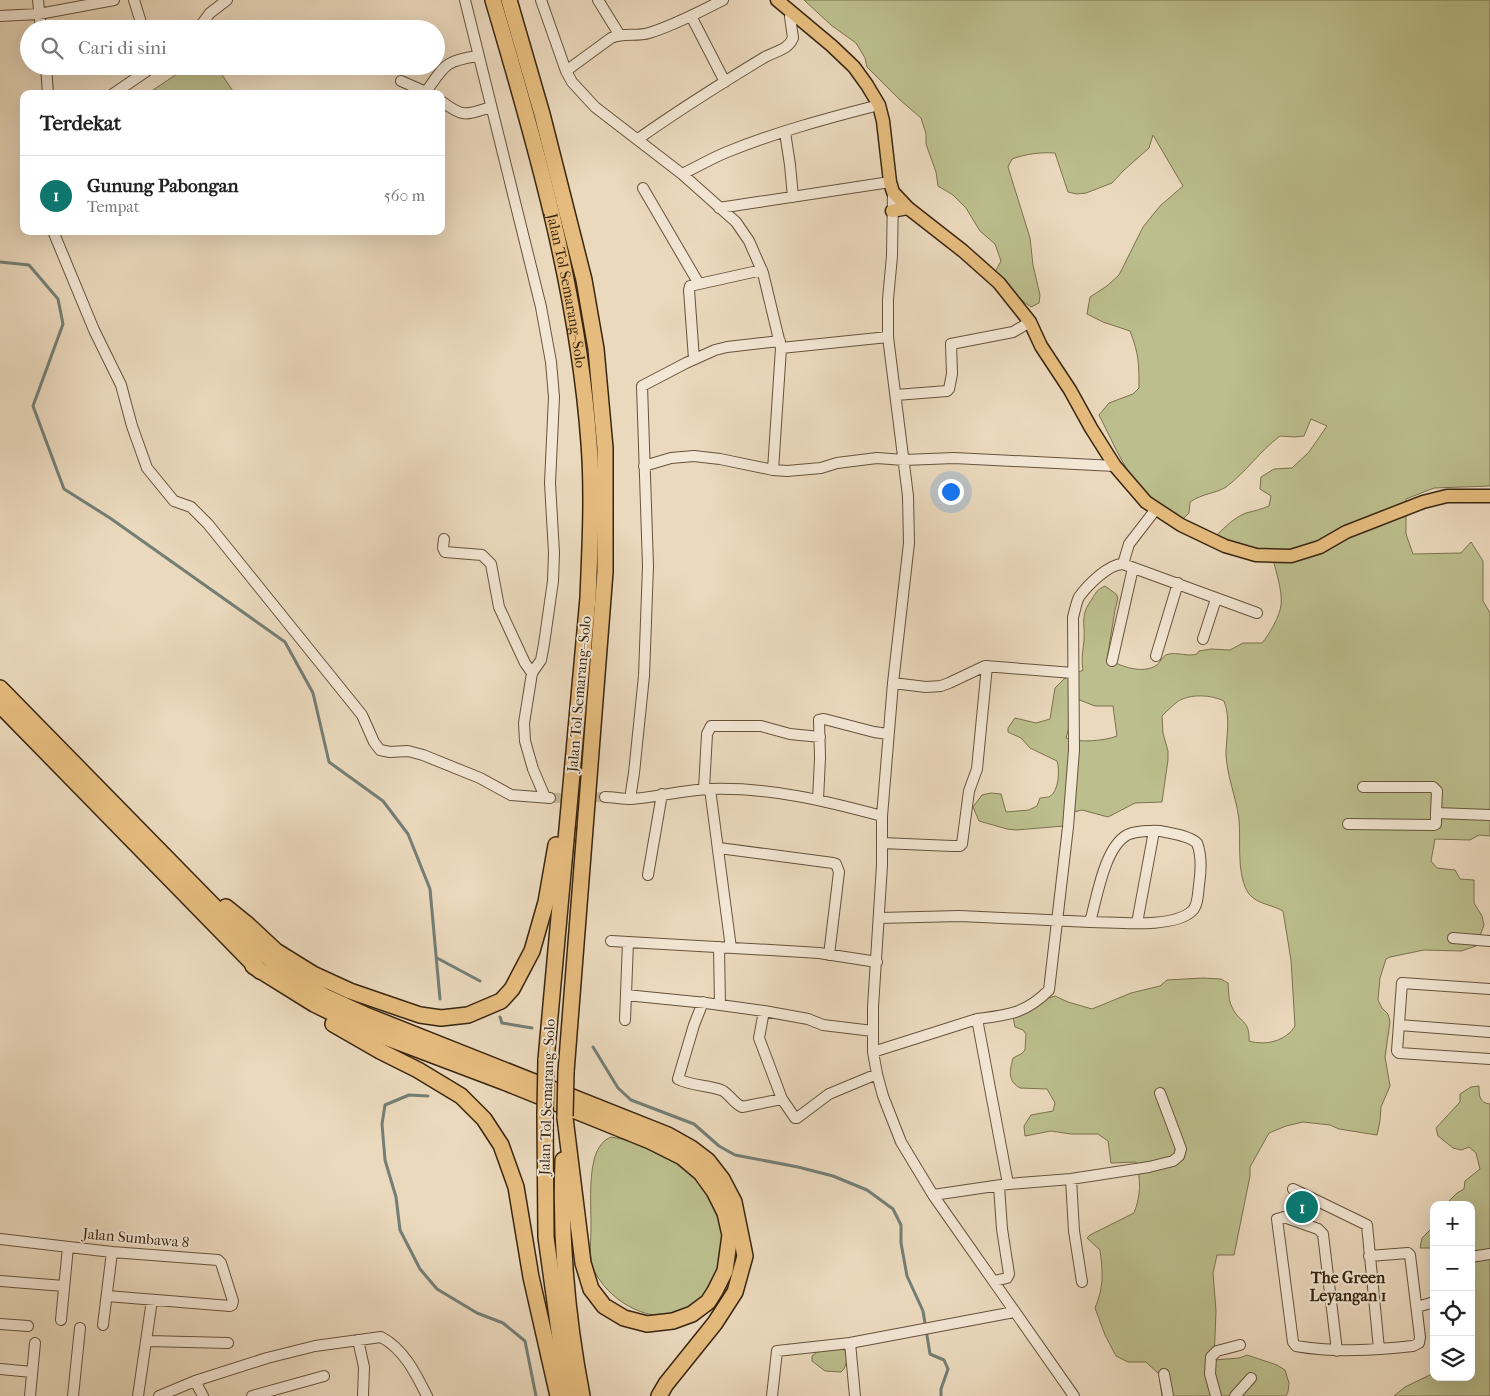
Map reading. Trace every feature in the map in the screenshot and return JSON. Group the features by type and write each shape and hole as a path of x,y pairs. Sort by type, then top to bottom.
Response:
{"highway":[{"name":"Jalan Tol Semarang–Solo","path":"493,0 531,134 568,280 579,349 588,434 590,540 588,598 546,1060 546,1237 568,1396"},
{"name":"Jalan Tol Semarang–Solo","path":"510,0 547,134 584,280 596,350 604,448 605,572 566,1072 562,1227 572,1340 582,1396"},
{"path":"0,688 248,941 289,975 324,996 368,1016 668,1135 708,1161 722,1179 734,1202 745,1256 735,1292 715,1323 658,1396"},
{"path":"0,705 253,966 310,1011 380,1051 418,1070 461,1096 484,1119 502,1145 516,1187 531,1277 558,1396"},
{"path":"177,870 247,924 276,951 313,974 350,991 420,1016 441,1018 468,1015 501,1001 512,989 532,951 546,902 574,750"},
{"path":"253,966 314,1004 369,1031 504,1082 650,1141 682,1157 702,1173 714,1191 725,1213 730,1235 724,1271 715,1291 708,1302 692,1314 673,1321 646,1324 624,1318 604,1306 591,1289 583,1263 565,1117"}],"main road":[{"path":"777,0 854,67 879,105 892,187 908,208 999,283 1030,322 1041,346 1116,466 1146,502 1156,509 1181,525 1225,546 1256,555 1291,556 1320,547 1346,532 1423,502 1447,496 1490,496"},
{"path":"892,211 908,208"}],"street":[{"path":"38,0 40,20"},
{"path":"0,16 39,14 114,0"},
{"path":"134,0 141,20"},
{"path":"205,20 210,13 227,0"},
{"path":"55,235 94,330 121,385 132,426 147,468 174,501 191,507 208,524 362,715 374,742 380,750 390,752 408,751 423,755 480,778 511,794 548,797 533,769 524,741 524,722 532,673 541,660 553,581 554,553 550,483 554,398 550,354 543,315 465,0"},
{"path":"541,0 566,72 572,82 595,107 682,174 736,222 746,236 762,270 780,344 773,470"},
{"path":"598,0 619,34"},
{"path":"566,72 619,34 640,35 664,28 724,0"},
{"path":"638,140 724,82 789,45 794,35 790,17 792,12"},
{"path":"691,16 724,82"},
{"path":"445,68 448,64 456,60 478,56"},
{"path":"47,75 48,90"},
{"path":"119,90 141,75"},
{"path":"430,90 440,75"},
{"path":"401,81 421,90"},
{"path":"445,104 460,114 491,107"},
{"path":"682,174 727,152 784,132 879,105"},
{"path":"784,132 793,197"},
{"path":"719,208 793,197 892,187 892,256 888,299 888,337 908,496 909,543 898,627 882,816 873,1052 883,1096 901,1142 933,1195 1074,1396"},
{"path":"643,188 699,284"},
{"path":"694,359 690,286 762,270"},
{"path":"896,395 947,392 952,374 952,344 1012,332 1030,322"},
{"path":"630,799 644,676 648,566 642,386 694,359 727,347 888,337"},
{"path":"644,466 671,458 694,456 720,459 773,470 807,470 836,463 877,458 904,460 954,458 1116,466"},
{"path":"1123,564 1129,544 1156,509"},
{"path":"444,539 443,548 445,552 482,555 491,564 499,607 525,663 532,673"},
{"path":"873,1052 976,1019 1007,1015 1033,1005 1049,990 1072,779 1074,750 1073,616 1078,598 1096,579 1117,565 1123,564 1257,613"},
{"path":"1112,661 1133,568"},
{"path":"1156,656 1178,583"},
{"path":"1203,639 1216,599"},
{"path":"893,683 926,687 941,686 987,666 1073,673"},
{"path":"882,843 952,846 960,846 962,844 969,791 977,769 987,666"},
{"path":"818,800 820,737 818,721 824,719 888,734"},
{"path":"731,948 719,848 707,789 707,734 711,726 761,726 790,734 820,737"},
{"path":"1348,824 1436,824 1437,791 1433,788 1363,787"},
{"path":"604,796 630,799 707,789 778,792 882,816"},
{"path":"648,875 662,794"},
{"path":"1436,813 1490,816"},
{"path":"879,918 960,916 1056,921 1090,922 1137,923 1163,922 1178,919 1192,911 1196,906 1201,872 1197,843 1194,840 1178,835 1154,831 1129,834 1119,842 1105,866 1090,922"},
{"path":"1137,923 1154,831"},
{"path":"719,848 834,863 839,872 828,955"},
{"path":"1454,938 1490,941"},
{"path":"611,941 828,955 877,962"},
{"path":"625,1020 628,942"},
{"path":"719,947 720,1005"},
{"path":"1490,989 1402,984 1398,1053 1490,1059"},
{"path":"626,995 703,1002 808,1019 835,1027 873,1031"},
{"path":"703,1002 694,1024 678,1079 686,1083 724,1091 736,1104 742,1107 782,1099"},
{"path":"764,1011 759,1038 782,1099 794,1117 797,1118 829,1094 877,1074"},
{"path":"976,1019 1003,1185 1002,1229 1009,1274 1007,1278 994,1281"},
{"path":"1399,1025 1490,1032"},
{"path":"933,1195 1003,1185 1072,1179 1149,1167 1176,1159 1181,1153 1181,1149 1160,1093"},
{"path":"1072,1179 1074,1231 1082,1282"},
{"path":"1293,1189 1366,1224 1379,1349"},
{"path":"1337,1351 1323,1234 1318,1229 1284,1217 1280,1217 1277,1220 1293,1344 1297,1346 1337,1351 1413,1346 1419,1343 1417,1307 1410,1255 1369,1256"},
{"name":"Jalan Sumbawa 8","path":"0,1239 112,1252 218,1260 221,1263 234,1301 230,1306 152,1300"},
{"path":"61,1320 68,1247"},
{"path":"103,1325 112,1252"},
{"path":"1475,1257 1490,1254"},
{"path":"0,1281 64,1286"},
{"path":"107,1296 152,1300 138,1396"},
{"path":"1417,1307 1430,1303"},
{"path":"772,1396 777,1351 850,1344 919,1329 934,1328 1014,1312"},
{"path":"0,1324 28,1326"},
{"path":"73,1396 80,1328"},
{"path":"159,1396 195,1381 267,1358 315,1346 381,1337 386,1339 414,1369 427,1396"},
{"path":"358,1340 364,1367 363,1396"},
{"path":"147,1341 228,1343"},
{"path":"30,1396 35,1343"},
{"path":"850,1344 855,1396"},
{"path":"1216,1396 1210,1374 1210,1357 1217,1351 1240,1345"},
{"path":"0,1369 32,1372"},
{"path":"1164,1374 1168,1396"},
{"path":"252,1396 324,1376"},
{"path":"1235,1396 1251,1378"},
{"path":"195,1381 203,1396"}],"green space":[{"path":"804,0 1490,0 1490,486 1434,488 1406,499 1406,534 1413,554 1461,553 1471,542 1483,561 1483,601 1490,613 1490,836 1479,835 1470,840 1435,839 1431,861 1437,868 1455,870 1460,879 1474,880 1474,903 1482,916 1484,925 1476,946 1461,951 1424,950 1386,959 1380,978 1378,1000 1388,1014 1390,1022 1385,1057 1390,1086 1381,1107 1377,1135 1339,1129 1330,1125 1303,1122 1286,1126 1269,1133 1250,1167 1250,1176 1234,1255 1217,1255 1213,1273 1216,1311 1214,1360 1239,1358 1247,1355 1277,1365 1285,1370 1289,1383 1286,1396 1162,1396 1159,1374 1146,1362 1128,1362 1116,1356 1105,1335 1095,1308 1102,1280 1100,1250 1087,1238 1134,1213 1140,1188 1136,1162 1111,1163 1108,1141 1098,1134 1071,1134 1051,1131 1025,1136 1024,1126 1031,1115 1053,1111 1055,1103 1047,1089 1020,1088 1013,1082 1010,1075 1013,1058 1025,1050 1026,1034 1023,1030 1015,1027 1013,1017 1039,1001 1055,996 1092,1009 1131,993 1160,986 1167,980 1221,979 1228,983 1231,1004 1248,1029 1249,1041 1262,1043 1275,1041 1281,1039 1295,1026 1291,960 1283,911 1252,897 1242,878 1239,819 1226,755 1228,721 1224,701 1207,696 1188,697 1177,702 1162,716 1168,760 1162,802 1135,803 1108,817 1082,810 1074,812 1064,826 1016,830 979,821 973,807 982,795 991,793 1001,794 1006,812 1029,810 1037,806 1040,798 1049,797 1055,791 1058,775 1057,761 1030,748 1021,738 1008,732 1008,728 1015,718 1036,723 1050,719 1055,688 1064,679 1083,670 1084,614 1095,594 1103,587 1105,586 1116,594 1118,598 1107,659 1125,667 1151,668 1169,654 1193,655 1199,651 1211,649 1230,650 1243,643 1262,643 1274,625 1281,605 1280,585 1271,551 1240,545 1217,535 1242,515 1269,506 1271,496 1260,489 1261,477 1274,469 1292,468 1309,452 1327,426 1311,419 1304,436 1280,436 1226,487 1190,502 1189,513 1182,520 1162,508 1146,494 1130,474 1099,415 1109,403 1133,394 1139,388 1138,359 1130,331 1103,322 1087,314 1090,297 1107,286 1119,275 1143,227 1160,206 1183,186 1153,135 1149,148 1112,183 1086,193 1068,192 1055,153 1033,154 1012,159 1008,167 1030,238 1033,265 1040,295 1039,303 1031,307 995,272 1001,261 995,244 980,231 966,208 953,195 938,186 921,118 867,67 865,58 856,43 831,25","holes":["1077,699 1095,706 1113,706 1117,736 1092,741 1066,738"]},
{"path":"176,75 222,75 232,90 153,90"},
{"path":"1479,1086 1482,1100 1490,1104 1490,1396 1394,1396 1405,1387 1430,1375 1430,1381 1475,1381 1475,1201 1449,1201 1464,1189 1465,1181 1480,1169 1476,1153 1469,1147 1461,1150 1453,1148 1438,1136 1436,1128 1460,1102 1460,1094 1471,1087"},
{"path":"611,1137 653,1149 683,1164 700,1182 715,1204 721,1228 723,1249 720,1269 712,1287 691,1309 672,1315 658,1315 634,1309 613,1295 597,1276 592,1265 590,1246 591,1176 598,1150 602,1143"},
{"path":"1430,1230 1430,1248 1420,1248 1422,1238"},
{"path":"842,1349 846,1351 846,1360 841,1372 825,1371 812,1361 812,1356 817,1352"}],"waterway":[{"path":"0,262 29,265 58,299 63,324 33,406 64,489 110,518 285,642 313,693 329,762 383,801 408,834 430,889 440,999"},
{"path":"437,958 480,981"},
{"path":"500,1017 502,1023 532,1028"},
{"path":"593,1047 618,1088 631,1100 694,1124 719,1146 735,1155 833,1176 867,1190 893,1209 901,1225 901,1243 907,1276 923,1311 930,1354 944,1360 948,1369 941,1389 941,1396"},
{"path":"428,1096 409,1095 385,1105 382,1124 385,1160 396,1197 400,1230 420,1269 437,1289 477,1313 503,1323 525,1341 536,1396"}],"tunnel":[{"path":"551,798 605,797"}],"place":[{"name":"Gunung Pabongan","path":"1302,1207"}],"district":[{"name":"The Green Leyangan 1","path":"1348,1286"}]}
